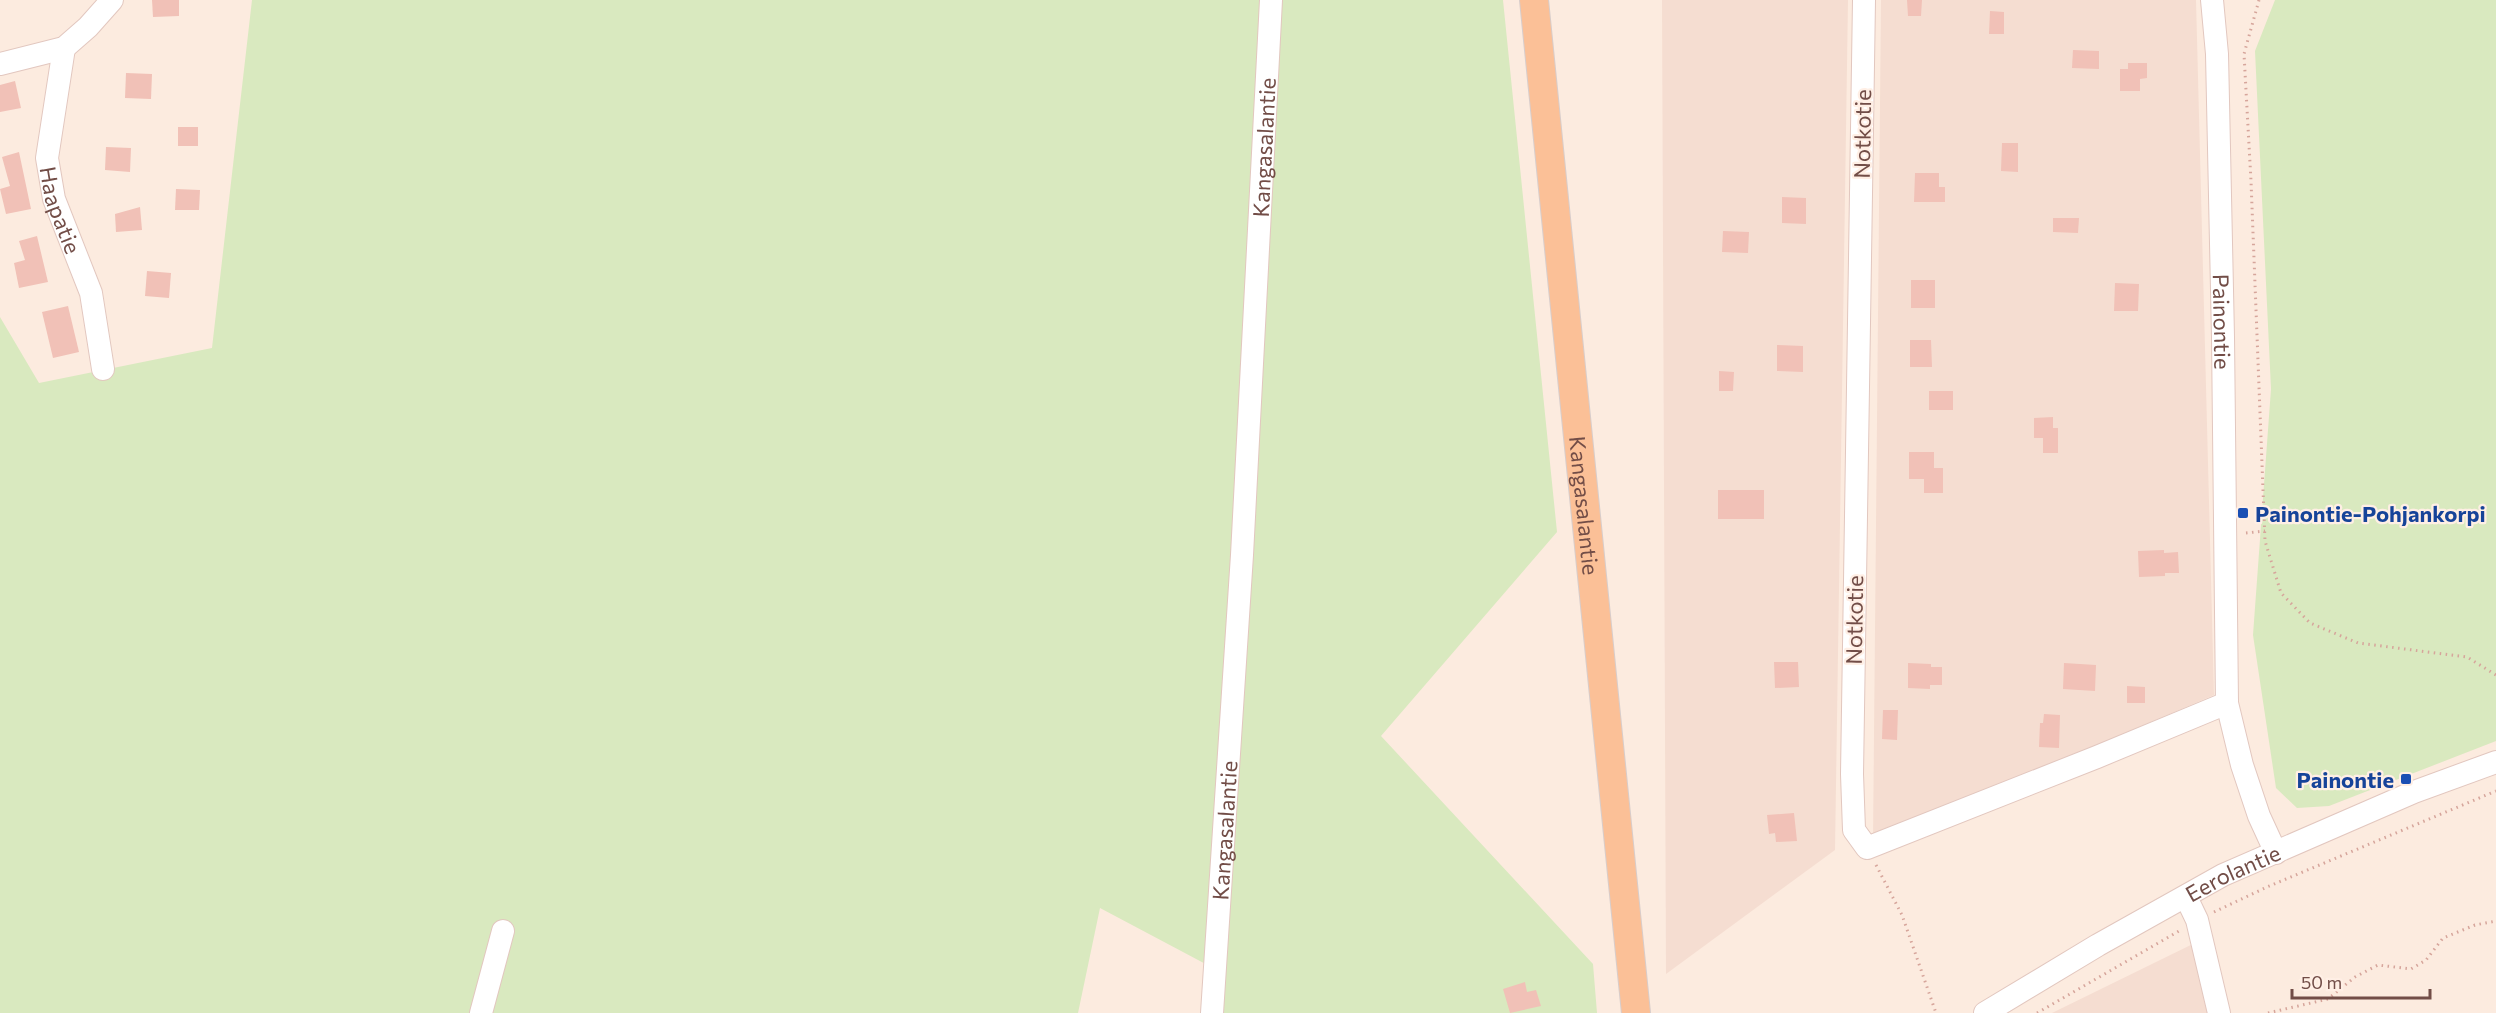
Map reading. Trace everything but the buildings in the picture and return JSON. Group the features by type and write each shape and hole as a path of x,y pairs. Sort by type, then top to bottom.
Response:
{"main road":[{"name":"Kangasalantie","path":"1534,0 1636,1013"}],"street":[{"path":"0,64 64,48 88,27 112,0"},
{"name":"Kangasalantie","path":"1212,1013 1242,555 1271,0"},
{"name":"Notkotie","path":"1864,0 1852,774 1854,830 1867,848"},
{"name":"Painontie","path":"2212,0 2217,54 2223,314 2227,703 2242,765 2259,816 2276,853"},
{"name":"Haapatie","path":"64,48 47,158 54,199 91,293 103,369"},
{"path":"1867,848 2097,758 2227,703"},
{"name":"Eerolantie","path":"1985,1013 2098,945 2223,875 2414,792 2496,762"},
{"path":"2186,897 2197,920 2219,1013"},
{"path":"482,1013 503,931"}],"path":[{"path":"2259,0 2244,54 2265,541 2281,592 2310,623 2358,643 2467,657 2496,675"},
{"path":"2037,1013 2197,920 2267,886 2496,791"},
{"path":"1867,848 1902,915 1936,1013"},
{"path":"2268,1013 2328,999 2355,977 2378,965 2411,969 2426,960 2443,938 2475,925 2496,921"}],"shaded area":[{"path":"1662,0 1848,0 1835,850 1666,974"},
{"path":"1881,0 2196,0 2214,695 1873,841"},
{"path":"2203,939 2219,1013 2052,1013"}],"green space":[{"path":"252,0 1267,0 1215,969 1100,908 1078,1013 0,1013 0,317 39,383 212,348"},
{"path":"1269,0 1503,0 1557,532 1381,736 1593,964 1597,1013 1218,1013"},
{"path":"2275,0 2496,0 2496,741 2329,806 2297,808 2276,788 2253,635 2271,389 2255,51"}],"place":[{"name":"Painontie-Pohjankorpi","path":"2243,513"},
{"name":"Painontie","path":"2406,779"}]}
